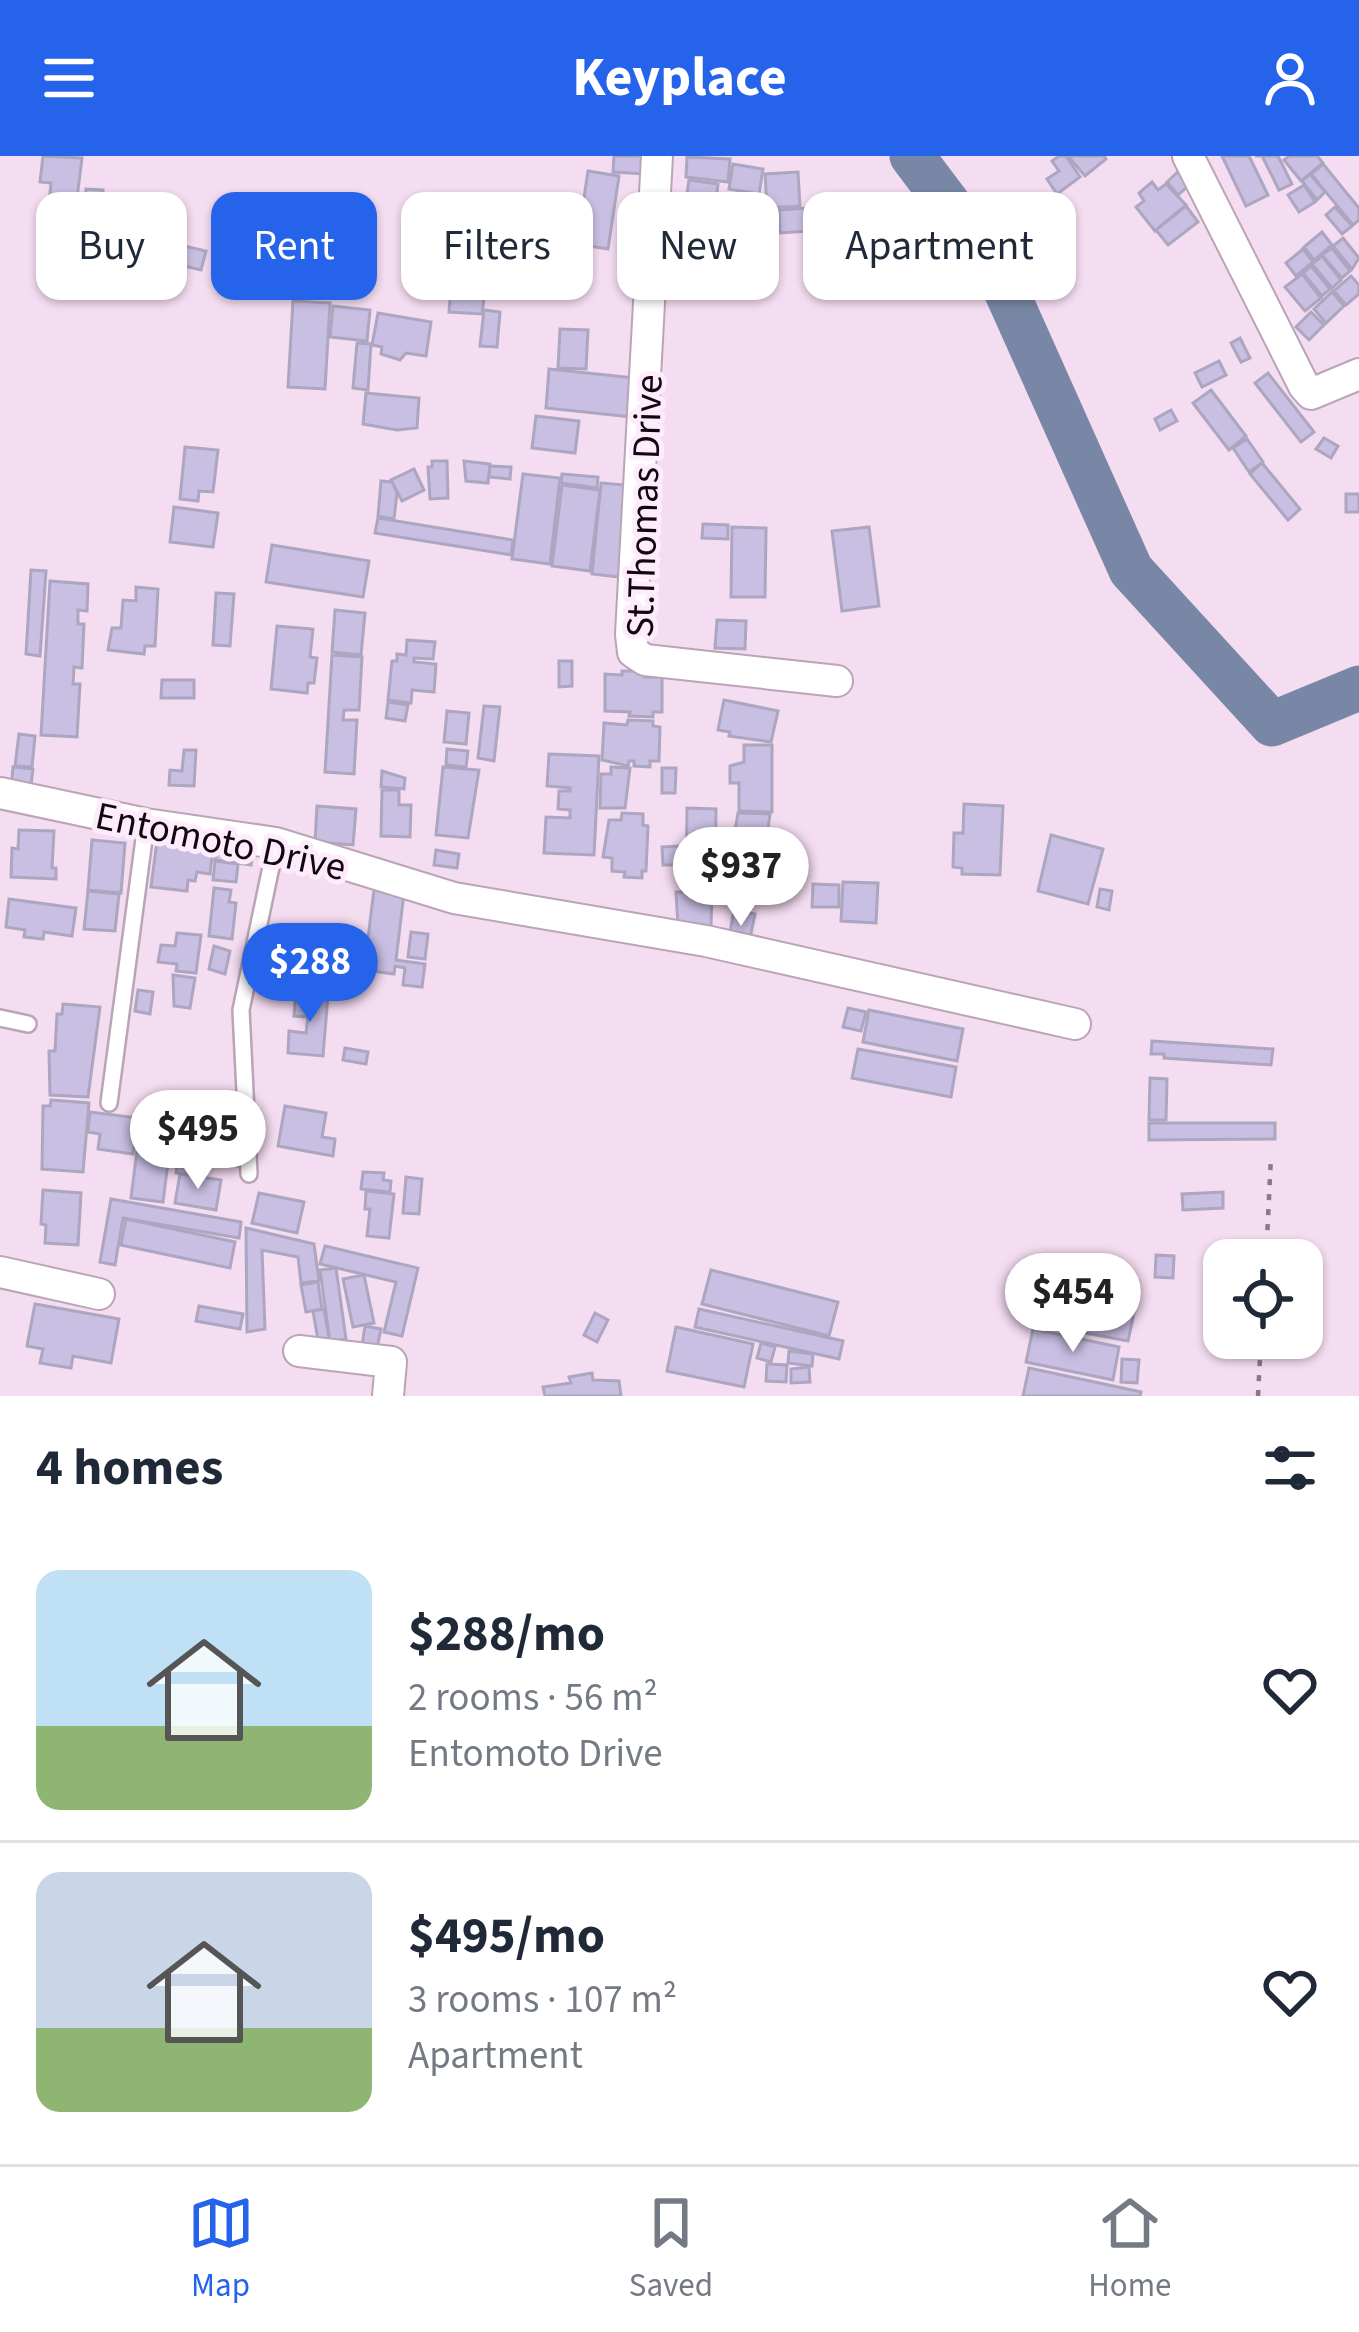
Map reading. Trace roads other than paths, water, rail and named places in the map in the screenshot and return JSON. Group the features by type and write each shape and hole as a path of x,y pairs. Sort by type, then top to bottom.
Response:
{"street":[{"name":"St.Thomas Drive","path":"657,156 633,652 645,660 837,681"},
{"path":"1188,156 1304,386 1311,394 1321,392 1359,374"},
{"name":"Entomoto Drive","path":"0,793 146,824 276,843 454,898 706,941 1075,1024"},
{"path":"0,1272 99,1294"},
{"path":"299,1351 391,1362 388,1396"}],"lane":[{"path":"110,1103 146,824"},
{"path":"249,1174 241,1010 276,843"},
{"path":"0,1018 28,1024"}],"waterway":[{"path":"912,156 995,266 1131,570 1272,724 1359,688"}]}
